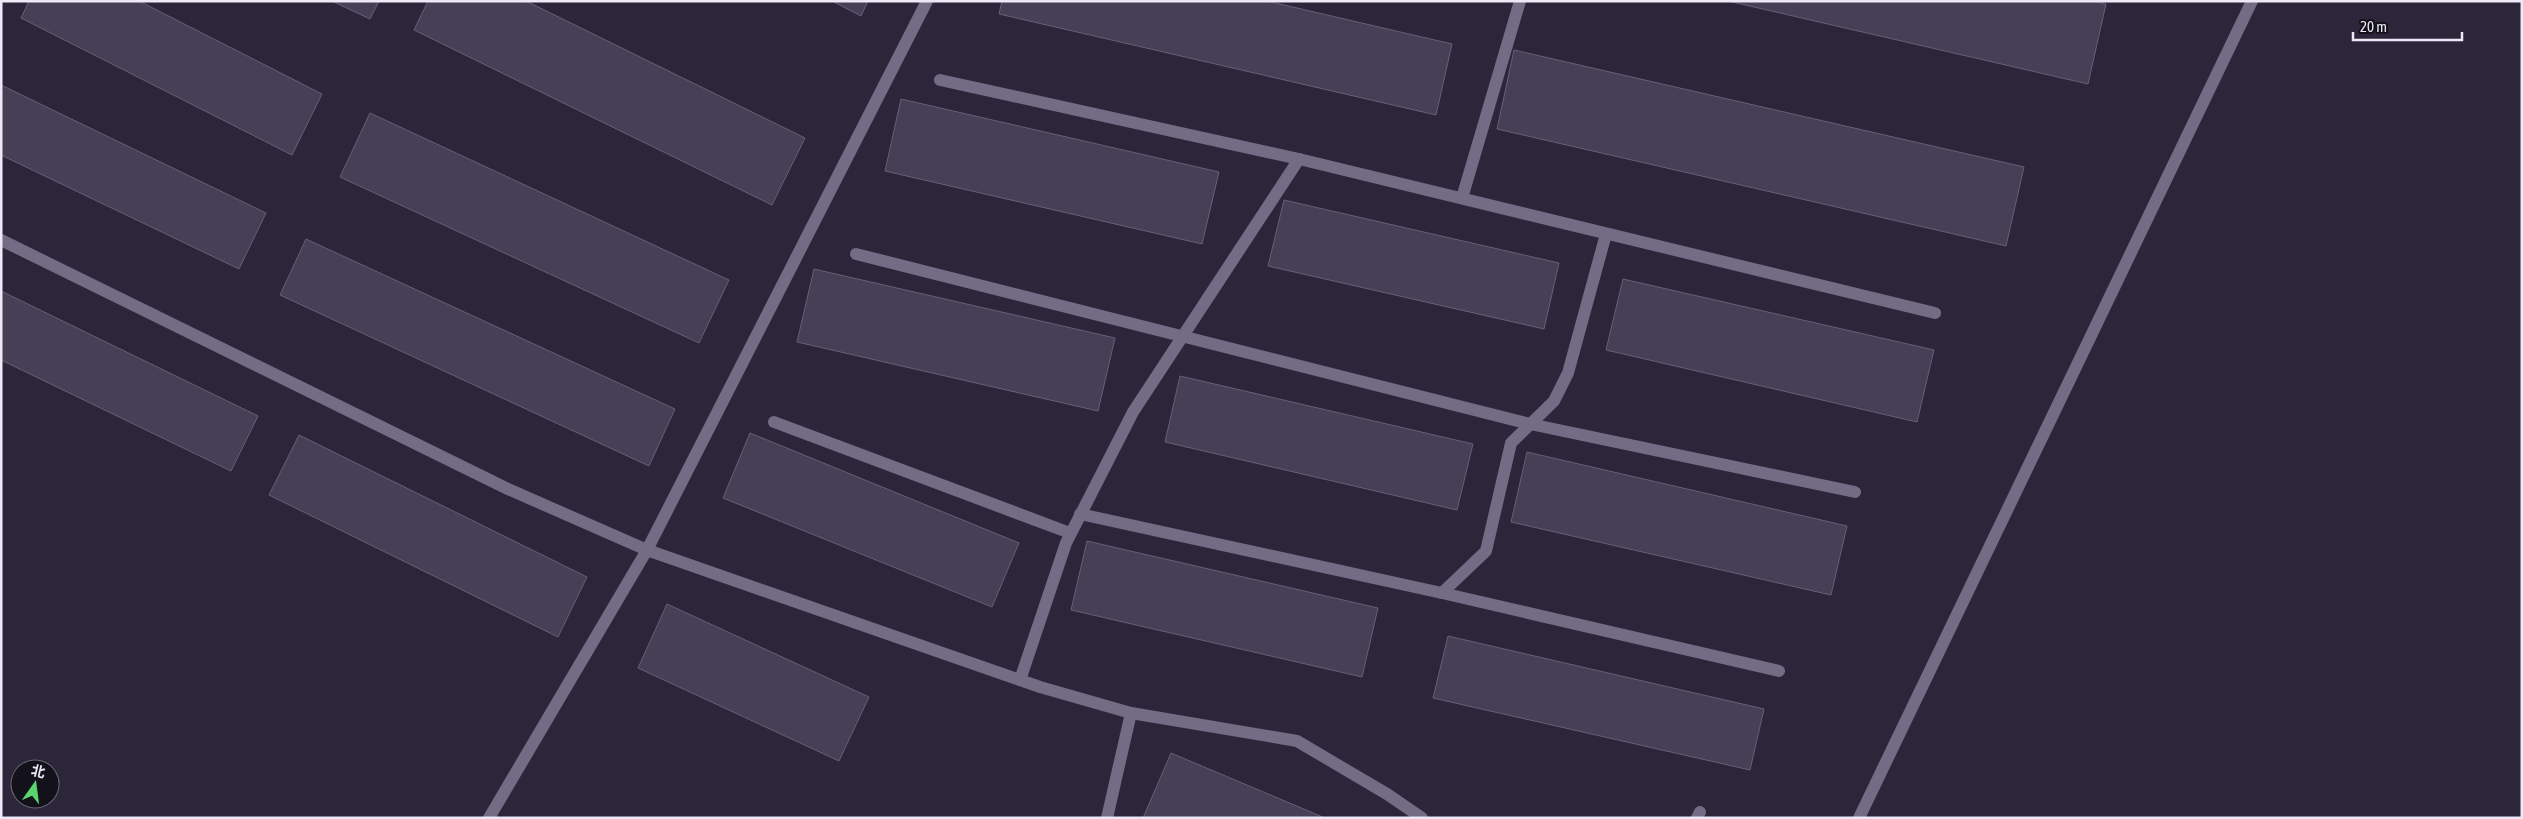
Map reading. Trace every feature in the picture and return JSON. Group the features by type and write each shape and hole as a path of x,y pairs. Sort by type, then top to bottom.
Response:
{"street":[{"path":"489,818 647,550 927,1"},
{"path":"1462,198 1520,1"},
{"path":"1859,818 2252,1"},
{"path":"940,80 1299,159 1935,313"},
{"path":"1020,680 1070,533 1134,412 1299,159"},
{"path":"1442,593 1486,551 1511,443 1554,400 1568,373 1606,234"},
{"path":"1,240 508,489 647,550 1020,680 1131,713 1297,741 1388,794 1422,818"},
{"path":"856,254 1530,424 1855,492"},
{"path":"774,422 1070,533"},
{"path":"1080,514 1442,593 1779,671"},
{"path":"1107,818 1131,713"}],"building":[{"path":"29,1 139,1 322,94 292,155 21,18"},
{"path":"332,1 379,1 370,19"},
{"path":"428,1 526,1 805,138 772,205 414,30"},
{"path":"832,1 868,1 861,16"},
{"path":"1002,1 1267,1 1452,44 1436,115 999,14"},
{"path":"1728,1 2095,1 2106,4 2088,84"},
{"path":"1514,50 2024,167 2006,246 1497,129"},
{"path":"1,85 266,213 239,269 1,155"},
{"path":"901,99 1219,172 1202,244 885,171"},
{"path":"370,113 729,280 699,343 340,177"},
{"path":"1284,200 1559,263 1544,329 1268,266"},
{"path":"306,239 675,409 649,466 280,295"},
{"path":"814,269 1115,338 1098,411 797,342"},
{"path":"1623,279 1934,350 1917,422 1606,350"},
{"path":"1,291 258,416 231,471 1,360"},
{"path":"1180,376 1473,444 1457,510 1165,442"},
{"path":"750,433 1019,543 992,607 723,498"},
{"path":"299,435 587,577 558,637 269,495"},
{"path":"1527,452 1847,526 1831,595 1511,522"},
{"path":"1087,541 1378,608 1362,677 1071,610"},
{"path":"667,604 869,697 839,761 638,668"},
{"path":"1448,636 1764,709 1750,770 1433,698"},
{"path":"1171,753 1325,818 1143,818"}]}
